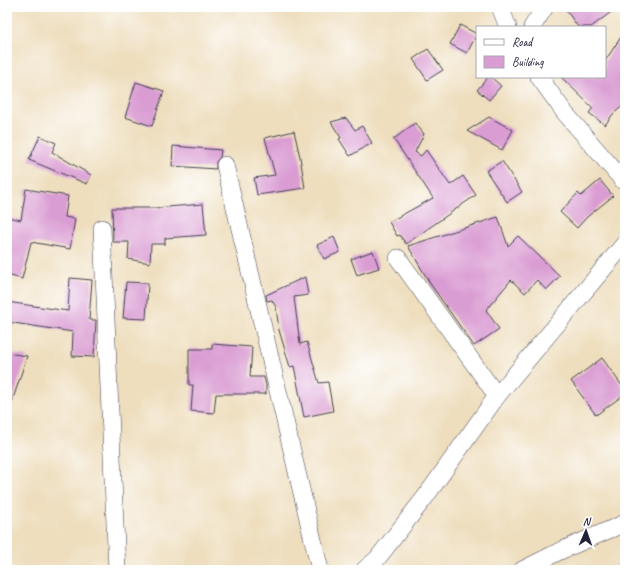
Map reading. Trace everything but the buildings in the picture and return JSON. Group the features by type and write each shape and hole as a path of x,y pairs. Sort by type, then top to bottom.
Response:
{"street":[{"path":"500,7 508,26"},
{"path":"533,26 545,7"},
{"path":"539,78 565,113 625,183"},
{"path":"225,165 320,570"},
{"path":"102,228 116,570"},
{"path":"364,570 377,559 426,496 497,396 625,243"},
{"path":"398,258 497,396"},
{"path":"522,570 560,551 625,523"}]}
